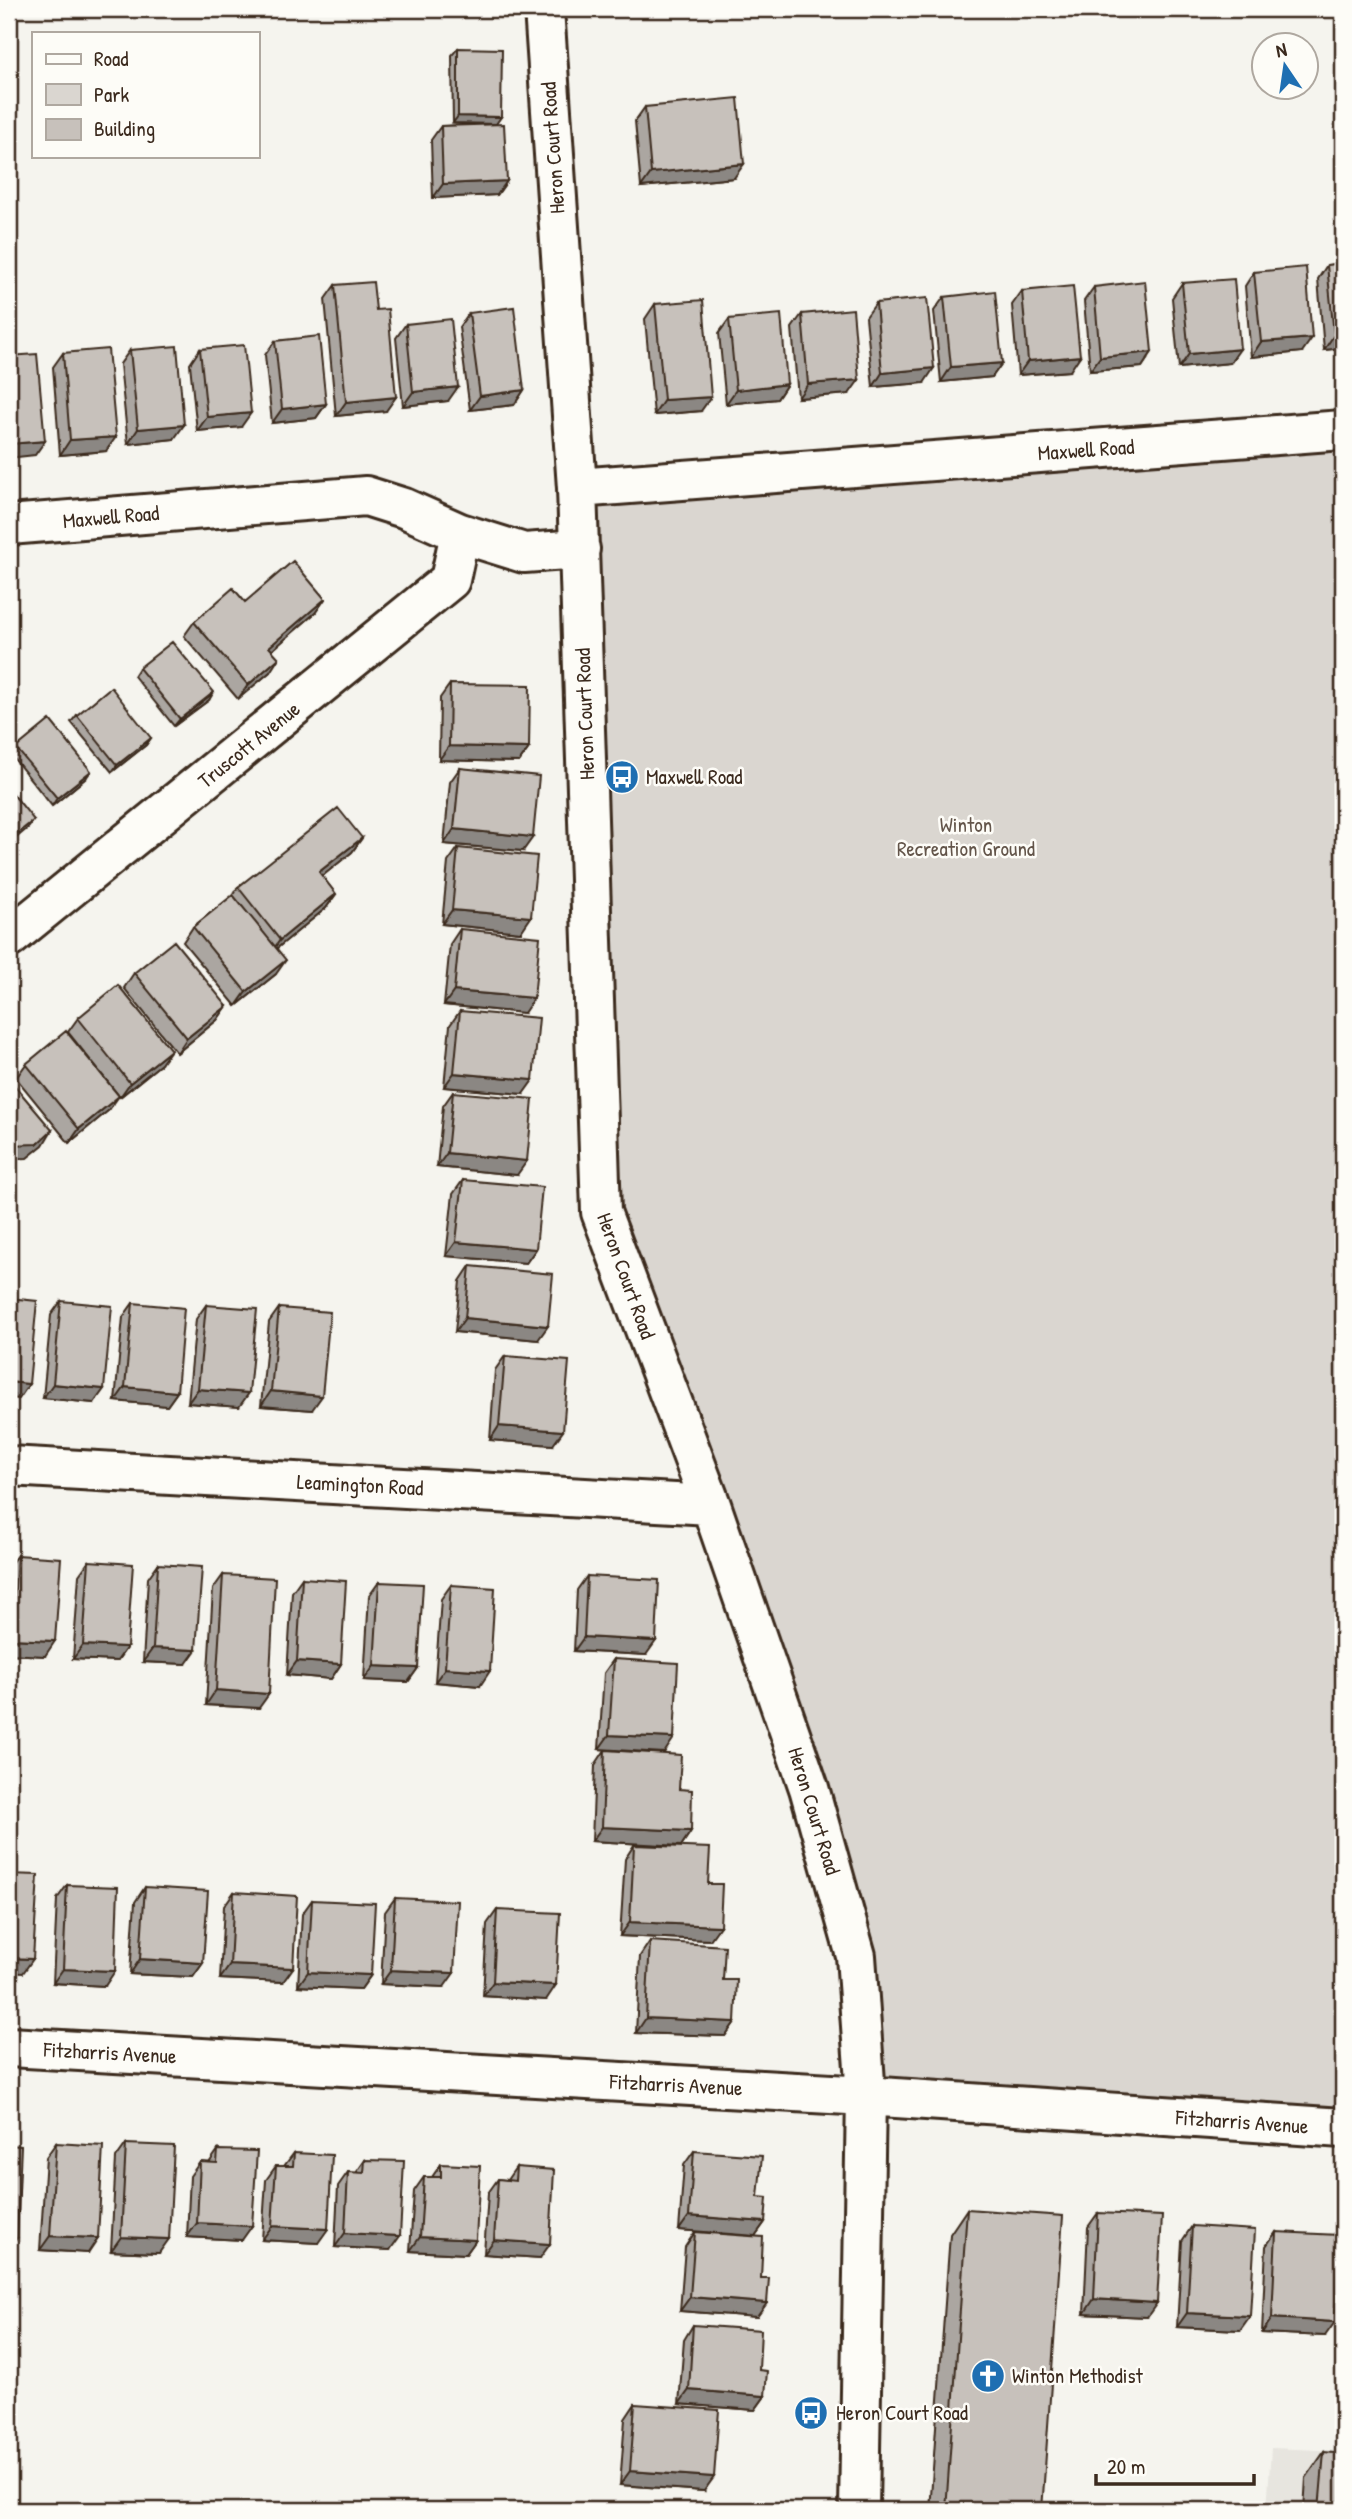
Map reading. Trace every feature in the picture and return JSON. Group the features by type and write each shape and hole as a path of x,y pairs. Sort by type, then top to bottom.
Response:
{"street":[{"name":"Heron Court Road","path":"544,9 580,549 601,1212 711,1505 809,1788 856,1956 866,2096 859,2510"},
{"name":"Maxwell Road","path":"577,488 1343,430"},
{"name":"Maxwell Road","path":"9,525 366,496 404,508 460,533 524,553 580,549"},
{"name":"Truscott Avenue","path":"9,939 450,580 460,533"},
{"name":"Leamington Road","path":"9,1466 711,1505"},
{"name":"Fitzharris Avenue","path":"9,2048 866,2096 1343,2128"}],"shaded area":[{"path":"1271,2448 1343,2451 1343,2510 1267,2510"}],"green space":[{"name":"Winton Recreation Ground","path":"1343,430 1343,2128 866,2096 856,1956 601,1212 577,488"}],"building":[{"path":"458,48 502,49 501,117 458,116"},
{"path":"738,98 744,164 651,173 645,107"},
{"path":"504,124 507,181 443,184 441,126"},
{"path":"1343,263 1343,335 1334,335 1327,265"},
{"path":"1306,267 1312,338 1261,342 1254,272"},
{"path":"1234,279 1240,349 1189,354 1182,283"},
{"path":"1145,281 1152,352 1100,357 1094,287"},
{"path":"373,282 376,310 388,309 396,397 346,402 335,285"},
{"path":"1073,286 1080,356 1028,361 1022,291"},
{"path":"995,291 1002,363 951,367 944,297"},
{"path":"927,298 934,368 882,373 876,303"},
{"path":"703,300 711,397 664,400 655,304"},
{"path":"514,307 524,390 480,396 469,313"},
{"path":"853,309 859,380 808,384 802,314"},
{"path":"781,314 787,384 736,390 729,319"},
{"path":"451,319 458,387 413,392 406,324"},
{"path":"319,336 326,404 282,409 275,341"},
{"path":"244,345 251,413 207,417 200,349"},
{"path":"177,346 184,425 138,429 130,350"},
{"path":"108,349 116,437 70,440 63,353"},
{"path":"37,354 45,441 9,444 9,356"},
{"path":"293,561 325,599 269,647 279,658 248,685 194,622 233,588 245,602"},
{"path":"172,642 214,692 180,719 139,668"},
{"path":"450,684 530,685 529,748 449,746"},
{"path":"111,687 151,738 117,765 77,715"},
{"path":"50,720 91,771 57,798 16,748"},
{"path":"460,768 539,776 533,837 454,829"},
{"path":"9,789 34,820 9,840"},
{"path":"338,808 362,838 319,872 336,894 280,940 238,887"},
{"path":"458,848 537,856 531,917 452,910"},
{"path":"233,895 286,960 246,992 193,927"},
{"path":"460,929 540,937 534,998 454,991"},
{"path":"174,941 227,1006 187,1038 134,973"},
{"path":"118,985 171,1050 130,1083 78,1018"},
{"path":"460,1011 539,1018 533,1080 454,1073"},
{"path":"66,1031 119,1096 79,1129 26,1064"},
{"path":"9,1079 52,1130 37,1144 9,1145"},
{"path":"453,1092 533,1099 527,1161 447,1153"},
{"path":"463,1180 542,1187 536,1249 456,1242"},
{"path":"470,1266 553,1274 548,1326 465,1318"},
{"path":"9,1298 37,1301 29,1384 9,1382"},
{"path":"61,1301 112,1306 104,1389 53,1384"},
{"path":"133,1303 184,1308 177,1392 125,1387"},
{"path":"206,1305 257,1309 249,1393 198,1389"},
{"path":"279,1308 330,1312 322,1396 271,1391"},
{"path":"505,1356 569,1361 563,1431 499,1426"},
{"path":"17,1555 61,1558 55,1641 12,1639"},
{"path":"89,1561 133,1564 127,1647 83,1645"},
{"path":"158,1564 202,1567 196,1650 153,1648"},
{"path":"223,1575 275,1578 269,1694 216,1690"},
{"path":"587,1576 659,1580 656,1641 584,1637"},
{"path":"302,1578 346,1581 341,1664 297,1661"},
{"path":"379,1582 423,1584 418,1668 374,1666"},
{"path":"451,1585 495,1588 490,1671 445,1668"},
{"path":"614,1659 678,1663 674,1738 609,1735"},
{"path":"605,1750 681,1755 679,1789 692,1790 691,1831 602,1827"},
{"path":"634,1845 710,1848 708,1884 722,1884 720,1926 630,1922"},
{"path":"9,1874 38,1875 33,1959 9,1958"},
{"path":"67,1885 118,1887 115,1971 63,1969"},
{"path":"145,1887 208,1891 203,1963 140,1959"},
{"path":"234,1892 297,1896 293,1968 230,1965"},
{"path":"395,1898 458,1901 454,1973 391,1970"},
{"path":"312,1900 375,1903 371,1975 308,1972"},
{"path":"497,1910 560,1913 556,1985 493,1982"},
{"path":"650,1941 725,1946 723,1980 737,1980 735,2022 646,2018"},
{"path":"56,2143 103,2146 98,2238 50,2236"},
{"path":"126,2144 174,2146 169,2239 121,2237"},
{"path":"9,2145 21,2146 17,2238 9,2238"},
{"path":"218,2150 257,2151 252,2226 197,2223 200,2162 217,2163"},
{"path":"694,2151 762,2156 758,2197 767,2198 765,2222 689,2216"},
{"path":"294,2153 332,2155 328,2229 272,2226 276,2166 293,2166"},
{"path":"365,2160 404,2161 400,2236 345,2233 348,2172 364,2173"},
{"path":"441,2164 480,2166 476,2240 420,2237 424,2177 441,2177"},
{"path":"516,2167 554,2170 550,2244 494,2240 498,2179 515,2181"},
{"name":"Winton Methodist","path":"967,2209 1063,2216 1042,2510 946,2510"},
{"path":"1098,2213 1162,2216 1157,2303 1094,2299"},
{"path":"1192,2226 1255,2230 1250,2316 1187,2313"},
{"path":"695,2232 763,2237 761,2278 769,2278 767,2303 690,2297"},
{"path":"1276,2232 1339,2235 1335,2322 1272,2318"},
{"path":"693,2325 761,2330 759,2370 767,2371 765,2396 689,2390"},
{"path":"635,2404 719,2410 714,2477 630,2471"},
{"path":"1324,2452 1343,2454 1343,2510 1319,2510"},
{"path":"713,2506 778,2509 778,2510 713,2510"}],"place":[{"name":"Maxwell Road","path":"622,777"},
{"name":"Winton Methodist","path":"988,2376"},
{"name":"Heron Court Road","path":"811,2413"}]}
